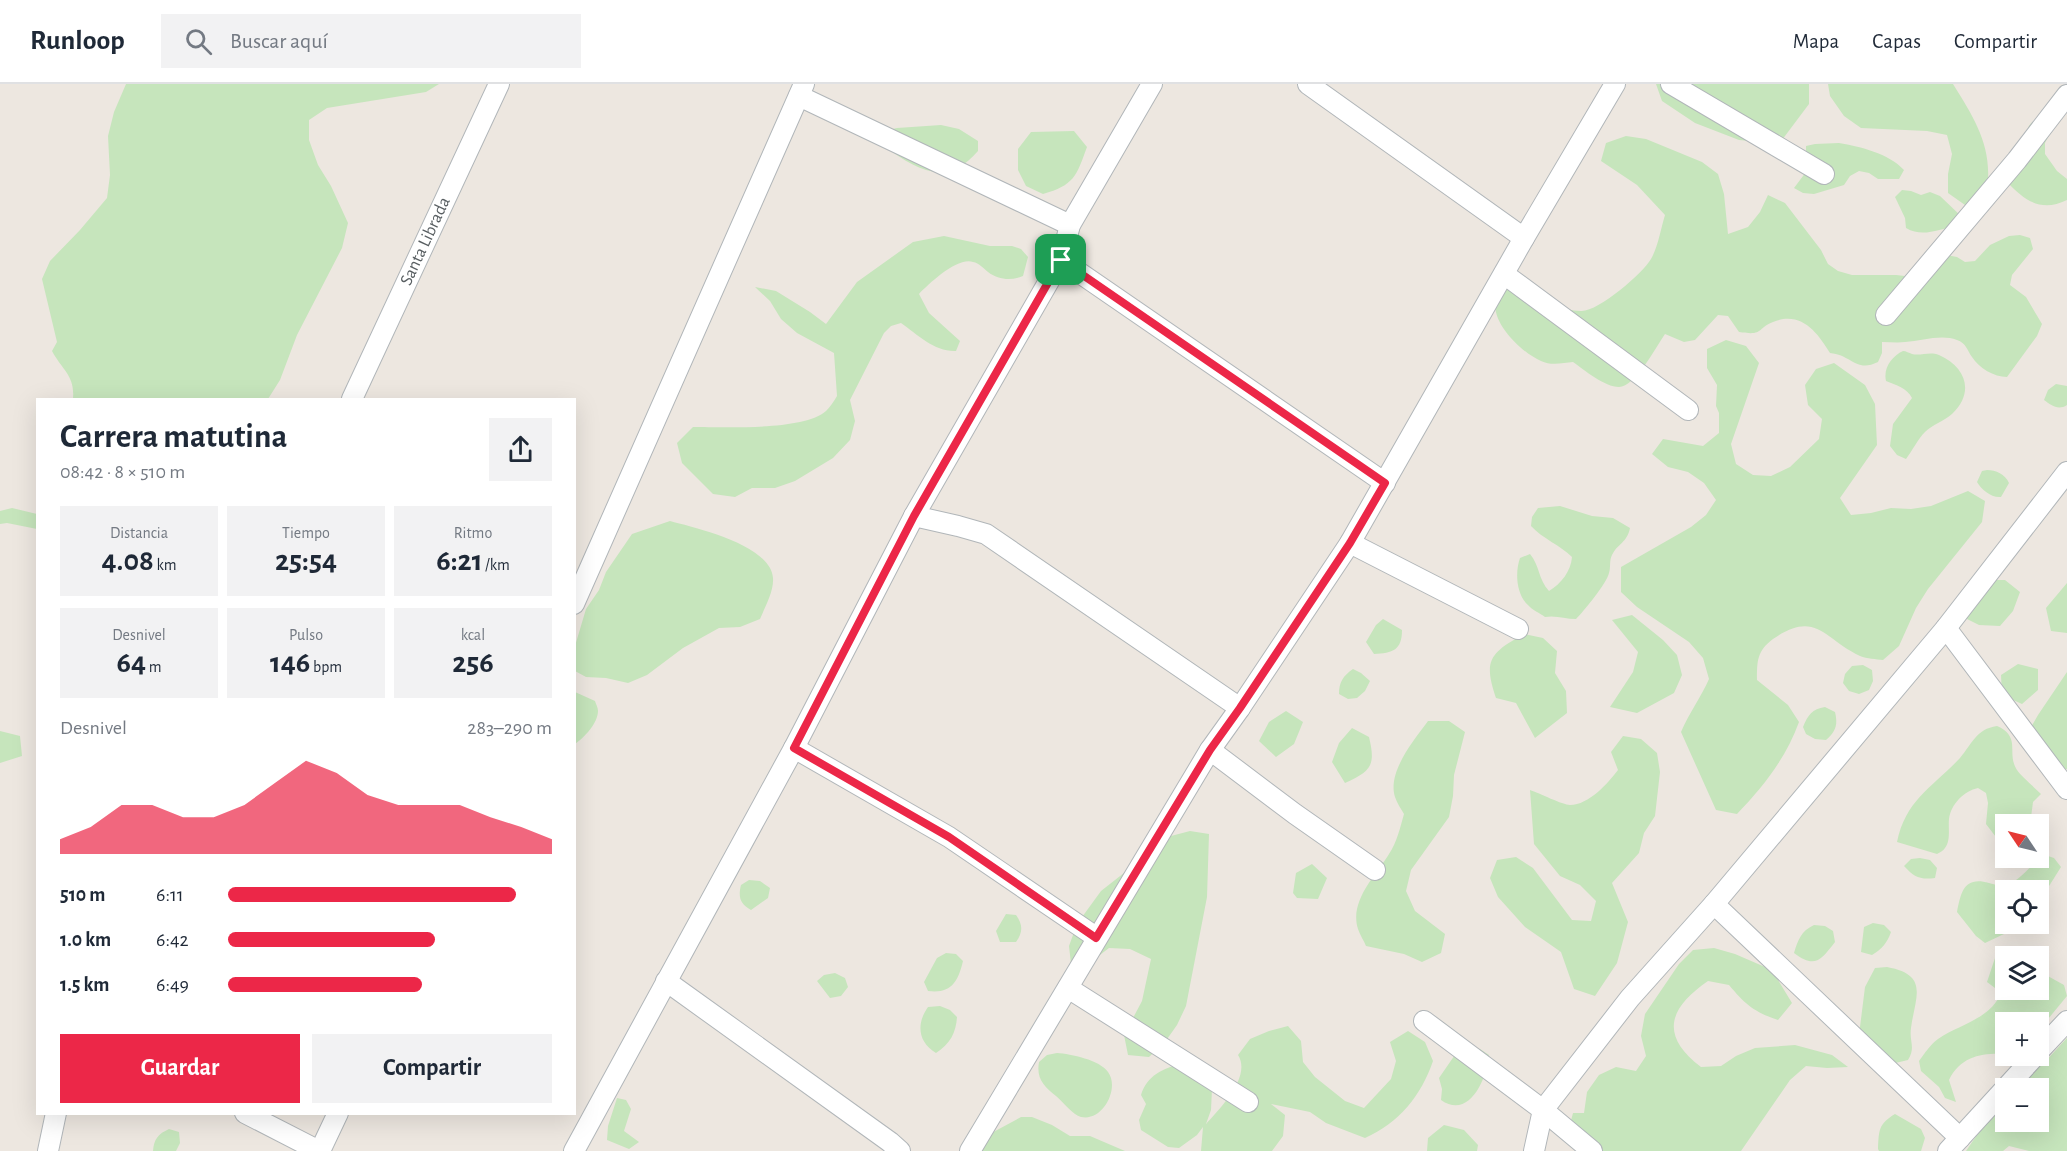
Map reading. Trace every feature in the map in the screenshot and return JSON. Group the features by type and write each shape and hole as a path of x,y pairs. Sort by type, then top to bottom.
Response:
{"street":[{"name":"Santa Librada","path":"352,398 500,84"},
{"path":"574,1151 794,748 914,516 1061,260 1070,225 1152,84"},
{"path":"1308,84 1524,238"},
{"path":"970,1151 1210,750 1350,543 1524,238 1615,84"},
{"path":"1671,84 1824,174"},
{"path":"576,599 801,90 1070,225"},
{"path":"1886,315 2017,160 2067,95"},
{"path":"1061,260 1385,483"},
{"path":"1504,273 1688,410"},
{"path":"1534,1151 1543,1110 1630,998 1714,904 1946,628 2067,472"},
{"path":"914,516 986,534 1240,708"},
{"path":"1350,543 1518,629"},
{"path":"1946,628 2067,789"},
{"path":"794,748 949,837 1096,938"},
{"path":"1210,750 1295,814 1376,870"},
{"path":"1714,904 1954,1145 2026,1066"},
{"path":"666,981 900,1151"},
{"path":"1068,988 1248,1102"},
{"path":"2049,1040 2067,1021"},
{"path":"1424,1022 1543,1110 1592,1151"},
{"path":"48,1151 56,1115"},
{"path":"248,1115 319,1151 337,1115"}],"green space":[{"path":"126,84 439,84 426,92 327,108 309,120 309,140 318,165 331,186 348,223 342,248 297,335 280,380 269,398 73,398 70,378 52,351 57,342 42,279 50,261 107,198 110,175 108,136 114,112"},
{"path":"1656,84 1809,84 1809,104 1782,140 1761,142 1739,140 1695,123 1662,101"},
{"path":"1828,84 1953,84 1977,125 1986,152 1988,182 1985,199 1965,205 1948,193 1948,174 1952,154 1947,135 1927,131 1861,128 1844,116 1830,96"},
{"path":"2036,120 2050,133 2045,143 2045,154 2057,171 2067,179 2067,200 2058,204 2034,203 2007,182 2029,126"},
{"path":"941,125 959,129 978,141 978,151 954,169 943,172 920,168 884,146 884,131"},
{"path":"1074,131 1087,147 1080,166 1068,183 1043,194 1026,186 1018,170 1018,149 1031,132"},
{"path":"1626,136 1646,139 1702,162 1718,174 1724,194 1728,234 1748,227 1760,212 1768,195 1785,203 1821,250 1828,264 1838,271 1852,275 1896,275 1923,278 1946,255 1957,257 1965,262 1975,261 1990,245 2009,236 2020,235 2030,238 2033,249 2012,275 2010,285 2026,297 2042,324 2037,336 2007,377 1992,374 1983,368 1962,343 1951,338 1882,342 1882,353 1878,362 1864,366 1830,353 1814,331 1800,321 1783,319 1759,331 1747,333 1739,332 1728,316 1718,315 1695,340 1684,342 1665,334 1632,381 1619,387 1601,381 1573,362 1545,363 1531,356 1510,337 1502,326 1495,303 1500,293 1511,285 1563,308 1589,310 1609,299 1630,282 1651,259 1665,215 1637,185 1601,161 1606,143"},
{"path":"1839,143 1882,155 1904,170 1899,179 1878,179 1869,173 1859,171 1850,176 1844,185 1814,194 1803,193 1794,188 1806,172 1806,146"},
{"path":"1902,190 1921,195 1930,192 1940,196 1962,217 1957,226 1925,233 1912,231 1906,228 1905,218 1895,197"},
{"path":"944,236 990,246 1012,246 1021,249 1028,257 1023,276 1010,279 1001,278 967,261 944,272 924,289 919,294 929,313 960,341 956,351 934,346 901,323 891,326 884,333 850,400 855,421 850,440 833,458 795,481 775,488 752,488 735,497 713,494 682,463 677,443 693,427 742,427 800,422 826,411 837,396 834,353 797,333 781,319 770,301 755,287 776,291 826,324 857,282 913,242"},
{"path":"1726,340 1746,346 1759,363 1731,444 1736,464 1753,475 1771,476 1790,467 1819,439 1822,419 1808,405 1805,385 1816,369 1834,363 1865,385 1875,404 1877,445 1840,498 1851,515 1891,508 1911,509 1931,506 1968,491 1985,501 1982,522 1928,589 1916,608 1899,646 1883,660 1860,656 1828,635 1810,627 1788,630 1764,648 1758,662 1757,680 1788,705 1799,722 1773,771 1737,814 1716,810 1681,732 1709,679 1703,658 1689,642 1637,607 1621,592 1621,567 1691,527 1706,515 1716,500 1704,483 1688,472 1668,467 1652,454 1663,439 1703,446 1719,433 1719,413 1716,406 1717,385 1707,368 1707,349"},
{"path":"1903,351 1912,354 1936,354 1948,360 1961,373 1965,389 1959,406 1952,414 1925,432 1906,459 1897,455 1890,446 1893,424 1912,398 1904,389 1886,381 1885,376 1889,363"},
{"path":"2056,384 2067,386 2067,405 2064,407 2055,407 2044,400 2048,390"},
{"path":"1982,471 2000,473 2009,483 2001,497 1987,492 1977,482"},
{"path":"1560,506 1592,516 1613,518 1630,528 1627,537 1612,555 1609,573 1604,583 1576,619 1545,617 1524,600 1518,583 1517,570 1520,558 1530,554 1549,591 1558,585 1567,572 1572,557 1531,526 1532,517 1538,508"},
{"path":"12,508 36,514 36,529 7,523 0,524 0,511"},
{"path":"670,521 731,540 760,556 769,566 773,583 771,594 760,619 740,627 719,628 683,648 647,675 628,683 606,678 586,677 576,672 576,643 586,609 599,590 606,572 632,534"},
{"path":"1982,580 2005,580 2020,592 2013,611 2000,626 1979,625 1961,616"},
{"path":"2067,583 2067,633 2051,631 2046,608"},
{"path":"1632,615 1663,640 1677,655 1682,675 1674,693 1637,713 1610,707 1633,672 1638,652 1612,620"},
{"path":"1383,619 1402,630 1402,637 1395,649 1386,653 1374,654 1366,642 1376,625"},
{"path":"1524,634 1543,638 1557,651 1555,673 1566,691 1567,713 1535,738 1516,703 1496,698 1490,675 1492,659 1503,647"},
{"path":"2018,664 2038,669 2038,690 2022,704 2002,695 2001,675"},
{"path":"1863,665 1872,670 1873,681 1869,690 1859,694 1849,691 1843,683 1845,674 1852,666"},
{"path":"1353,669 1370,681 1365,691 1357,698 1348,699 1339,694 1340,686 1344,677"},
{"path":"2067,672 2067,769 2049,773 2023,741"},
{"path":"576,692 595,701 598,711 593,725 576,743"},
{"path":"1825,707 1835,712 1835,728 1826,740 1815,739 1806,734 1803,727 1811,713"},
{"path":"1286,711 1303,722 1294,744 1276,757 1259,741 1269,722"},
{"path":"1428,721 1449,721 1465,732 1454,775 1449,817 1411,870 1406,891 1415,911 1445,934 1441,953 1422,962 1404,954 1366,946 1356,919 1360,899 1392,849 1404,814 1396,799 1394,787 1398,767"},
{"path":"1997,726 2009,735 2017,770 2041,794 2033,802 2031,814 1995,814 1995,836 1986,824 1988,803 1986,793 1978,788 1963,795 1955,803 1950,813 1948,841 1945,848 1937,854 1897,842 1901,827 1914,804 1960,758 1979,734"},
{"path":"1352,728 1369,737 1372,755 1366,771 1345,783 1332,762 1339,743"},
{"path":"0,731 20,736 22,756 0,763"},
{"path":"1623,736 1641,739 1657,753 1660,772 1655,816 1644,833 1639,853 1612,883 1628,922 1617,963 1595,996 1574,989 1561,952 1525,927 1498,897 1490,878 1497,860 1516,857 1533,868 1572,920 1591,921 1596,901 1580,885 1560,876 1534,844 1530,790 1570,805 1591,797 1618,770 1611,752"},
{"path":"1190,831 1209,834 1207,897 1186,1006 1165,1042 1149,1057 1128,1055 1124,1035 1142,1001 1151,959 1130,949 1109,948 1092,961 1071,964 1069,946 1077,924 1101,891 1171,836"},
{"path":"2049,856 2054,858 2061,867 2049,886 2049,880 2016,880 2029,868 2049,868"},
{"path":"1911,859 1930,860 1937,868 1935,878 1918,877 1904,866"},
{"path":"1312,864 1327,878 1318,899 1297,898 1293,893 1296,873"},
{"path":"749,880 760,881 770,888 768,898 751,910 742,903 740,897 741,885"},
{"path":"1981,881 1995,884 1995,934 2004,934 1985,943 1976,936 1957,912 1965,887"},
{"path":"1006,914 1016,915 1020,922 1021,932 1016,942 1000,942 996,931"},
{"path":"1873,923 1884,925 1891,932 1884,945 1872,955 1861,952 1864,927"},
{"path":"1814,925 1825,926 1833,931 1835,942 1821,958 1807,961 1794,953 1801,936"},
{"path":"1714,948 1735,954 1772,970 1792,1003 1778,1020 1750,1007 1729,985 1708,981 1685,1001 1674,1022 1674,1033 1679,1044 1701,1067 1721,1066 1736,1056 1755,1048 1795,1045 1832,1055 1848,1067 1806,1066 1790,1080 1741,1151 1588,1151 1568,1132 1573,1113 1584,1113 1587,1092 1599,1075 1616,1067 1636,1071 1646,1056 1641,1036 1645,1014 1679,964 1693,950"},
{"path":"946,953 956,954 963,961 959,975 948,988 942,991 928,991 924,982 937,958"},
{"path":"1995,958 1995,988 1987,982"},
{"path":"1887,967 1901,971 1915,982 1917,997 1911,1028 1912,1048 1908,1060 1887,1065 1859,1035 1865,987 1875,968"},
{"path":"835,973 845,978 848,987 841,996 830,998 817,981 824,975"},
{"path":"2049,977 2064,985 2067,996 2049,1018 2049,1012 1995,1012 1995,1054 1980,1055 1960,1066 1949,1080 1956,1102 1945,1098 1939,1087 1921,1071 1919,1061 1938,1039 1980,1017 1997,1000 2049,1000"},
{"path":"940,1006 950,1010 957,1017 951,1038 936,1053 925,1044 921,1026 928,1007"},
{"path":"1288,1026 1301,1041 1303,1062 1315,1077 1345,1101 1364,1108 1391,1079 1396,1061 1390,1042 1408,1031 1425,1042 1433,1061 1422,1086 1407,1107 1388,1125 1365,1138 1326,1123 1310,1112 1271,1104 1285,1115 1283,1136 1272,1151 1201,1151 1203,1127 1197,1135 1179,1148 1168,1147 1141,1130 1139,1120 1146,1104 1141,1095 1147,1082 1157,1074 1182,1063 1212,1089 1211,1110 1206,1124 1226,1101 1237,1083 1241,1073 1238,1055 1250,1039"},
{"path":"2067,1038 2067,1151 2029,1151 2009,1146 2003,1151 1966,1151 1995,1109 1995,1132 2049,1132 2049,1078 2024,1078 2041,1066 2049,1066 2049,1057"},
{"path":"1469,1046 1489,1055 1485,1075 1475,1094 1468,1101 1460,1105 1451,1105 1441,1100 1442,1089 1439,1078 1459,1049"},
{"path":"1057,1053 1092,1061 1108,1072 1112,1086 1111,1095 1096,1114 1089,1117 1078,1116 1042,1082 1038,1068 1039,1062 1047,1055"},
{"path":"617,1098 626,1100 631,1109 624,1131 639,1142 629,1149 607,1140 608,1126"},
{"path":"1895,1114 1921,1129 1925,1138 1921,1151 1879,1151 1880,1128"},
{"path":"1021,1117 1032,1117 1070,1136 1090,1136 1125,1151 975,1151 986,1136"},
{"path":"1444,1125 1464,1130 1478,1145 1477,1151 1427,1151 1428,1138"},
{"path":"169,1129 179,1132 180,1143 176,1151 153,1151 157,1137"}],"route":[{"path":"1061,260 1385,483 1350,543 1210,750 1096,938 949,837 794,748 914,516 1061,260"}]}
